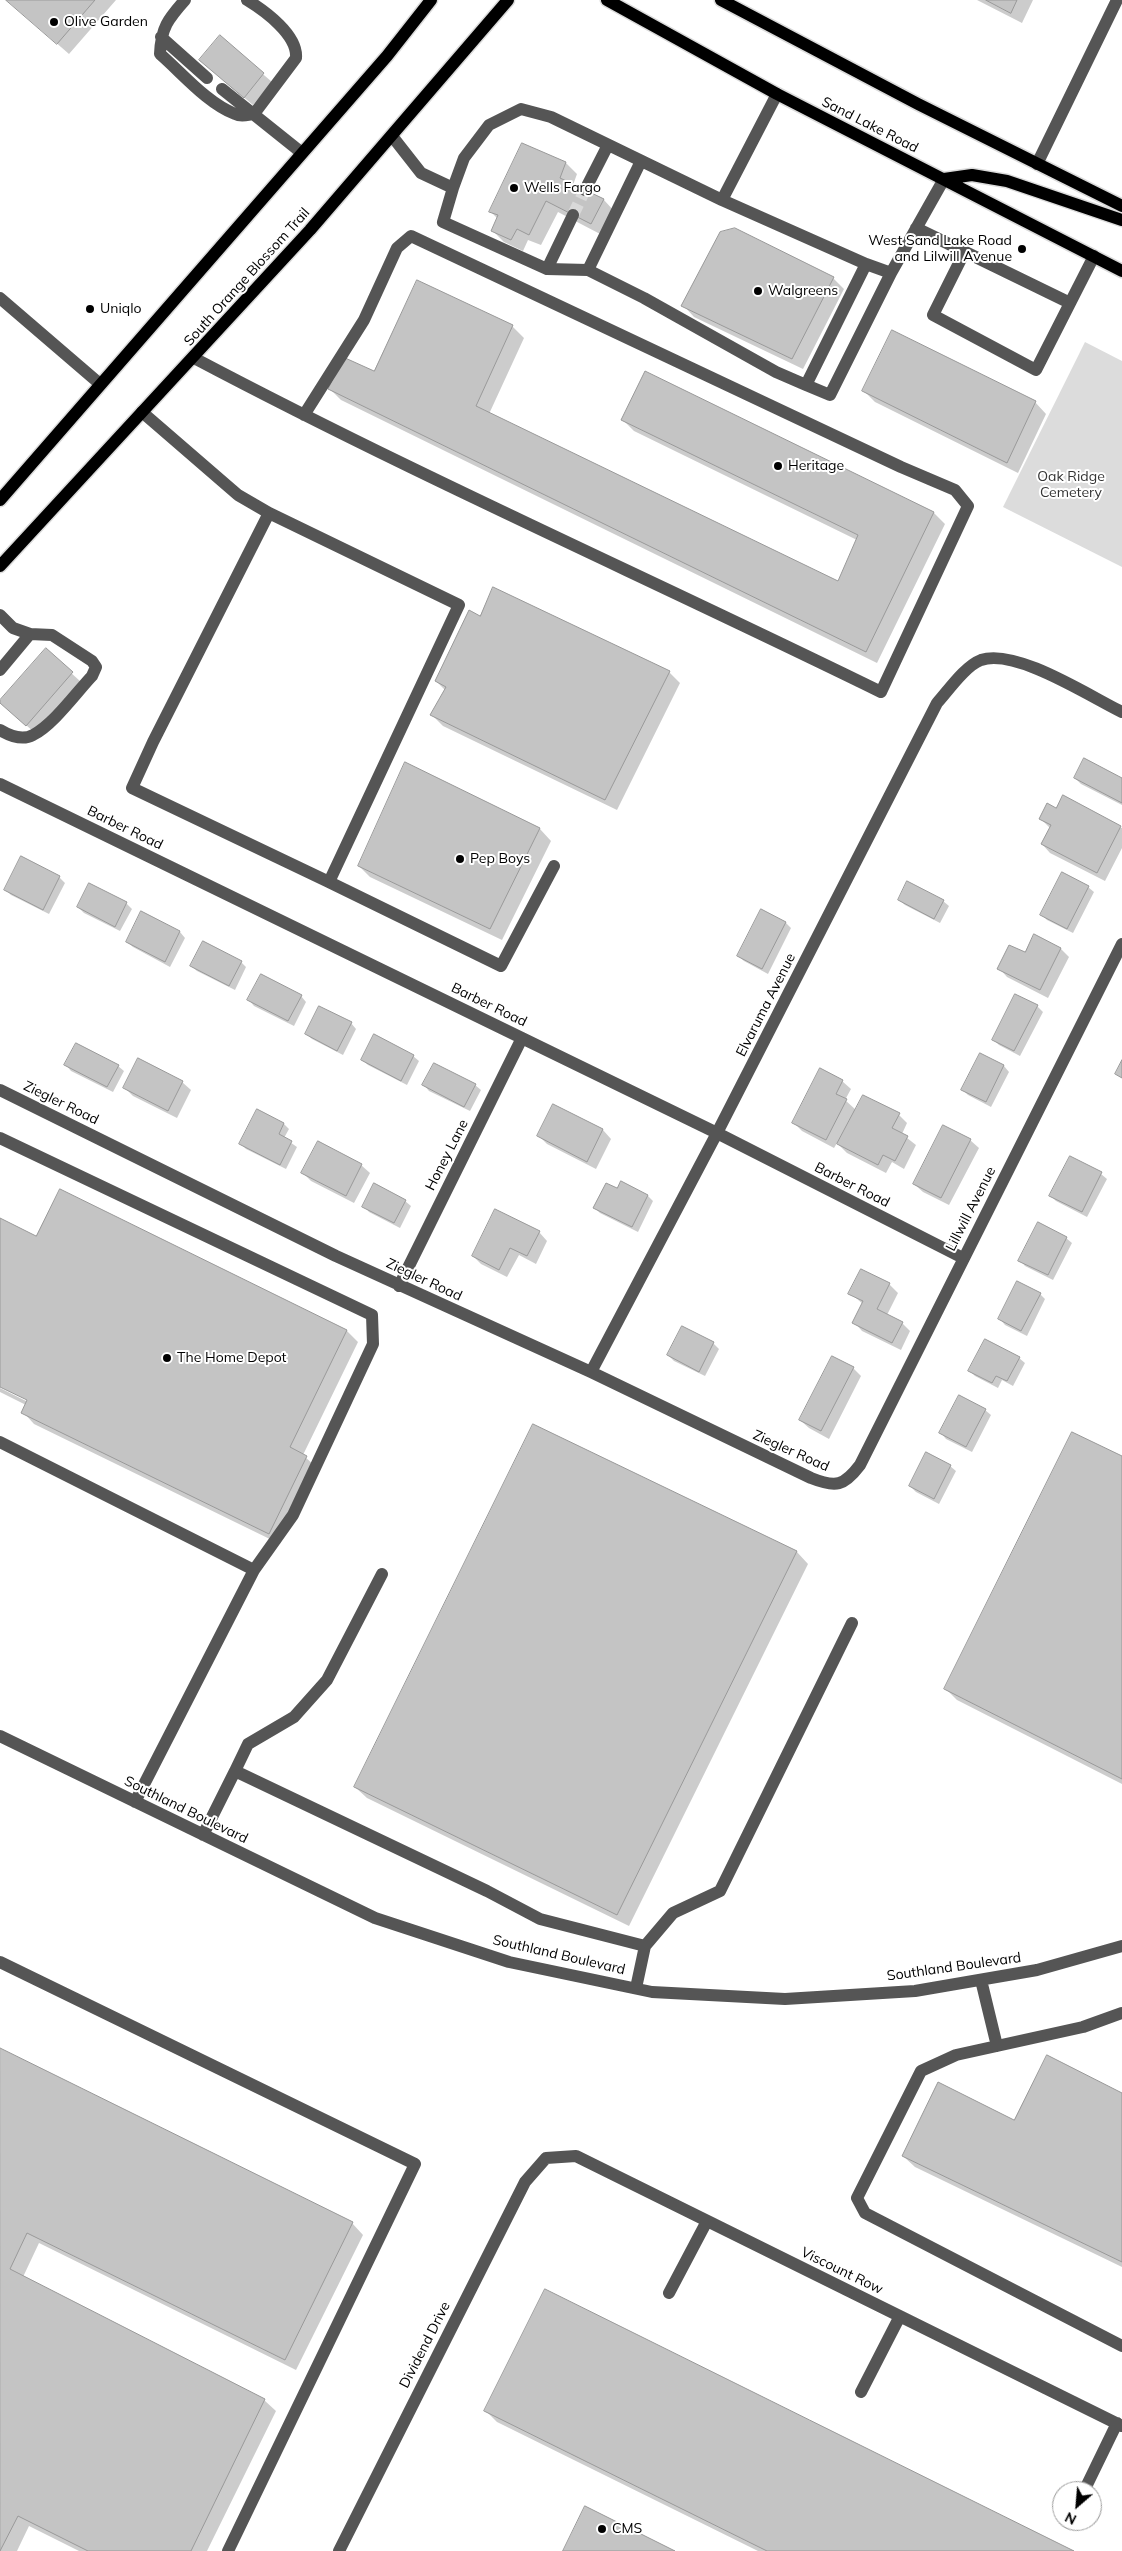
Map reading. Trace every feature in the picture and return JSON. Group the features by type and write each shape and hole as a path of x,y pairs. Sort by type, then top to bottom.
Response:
{"main road":[{"path":"0,500 387,56 431,0"},
{"name":"South Orange Blossom Trail","path":"0,566 194,358 392,136 508,0"},
{"name":"Sand Lake Road","path":"606,0 777,94 1122,271"},
{"path":"721,0 910,100 1122,206"},
{"path":"944,179 972,175 1006,180 1122,220"}],"street":[{"path":"186,0 168,20 160,37 160,54 211,100 235,114 244,116 254,114 296,58 297,51 291,37 247,0"},
{"path":"1038,164 1117,0"},
{"path":"160,37 208,78"},
{"path":"222,89 302,153"},
{"path":"722,200 777,94"},
{"path":"891,273 866,264 722,200 551,117 521,108 490,125 464,158 443,222 547,269 588,270 644,298 776,372 830,395 891,273 944,179"},
{"path":"392,136 420,173 453,188"},
{"path":"586,190 608,145"},
{"path":"588,270 641,162"},
{"path":"547,269 573,215"},
{"path":"916,228 1070,304"},
{"path":"194,358 304,416 882,692 968,506 955,490 901,467 411,236 397,248 364,320 304,416"},
{"path":"964,253 933,316 1036,370 1094,256"},
{"path":"806,384 866,264"},
{"path":"0,298 100,384"},
{"path":"142,412 238,495 459,605 330,882"},
{"path":"269,512 153,742 132,788 502,966 554,866"},
{"path":"0,615 13,628 30,634 52,635 92,661 96,667 92,676 44,728 32,736 21,738 0,730"},
{"path":"0,670 30,634"},
{"name":"Elvaruma Avenue","path":"590,1372 717,1133 937,703 960,676 980,660 1004,658 1027,664 1122,712"},
{"name":"Barber Road","path":"0,784 717,1133 963,1258"},
{"name":"Lillwill Avenue","path":"841,1484 852,1476 860,1465 1122,944"},
{"name":"Honey Lane","path":"399,1286 522,1038"},
{"name":"Ziegler Road","path":"0,1090 399,1286 590,1372 811,1478 825,1484 841,1484"},
{"path":"0,1138 372,1315 372,1344 293,1516 254,1570 135,1802"},
{"path":"0,1442 254,1570"},
{"path":"203,1835 248,1744 294,1717 327,1680 382,1574"},
{"path":"636,1988 645,1946 673,1913 720,1891 852,1623"},
{"name":"Southland Boulevard","path":"0,1736 375,1918 509,1962 652,1992 785,1998 915,1991 1037,1970 1122,1946"},
{"path":"235,1771 540,1919 645,1946"},
{"path":"0,1962 415,2164 228,2551"},
{"path":"981,1980 997,2046"},
{"path":"1122,2013 1083,2027 956,2054 921,2071 857,2198 865,2213 1122,2346"},
{"name":"Viscount Row","path":"546,2158 576,2156 1119,2424"},
{"name":"Dividend Drive","path":"339,2551 525,2182 546,2158"},
{"path":"669,2293 708,2221"},
{"path":"861,2392 900,2316"},
{"path":"1089,2481 1119,2424"}],"green space":[{"name":"Oak Ridge Cemetery","path":"1085,342 1122,361 1122,567 1003,507"}],"building":[{"name":"Olive Garden","path":"6,0 95,0 57,44"},
{"path":"986,0 1017,0 1011,13"},
{"path":"220,35 264,73 244,98 199,60"},
{"path":"522,143 566,162 560,178 604,199 591,224 546,201 529,235 517,229 511,240 491,231 498,215 489,212"},
{"name":"Walgreens","path":"735,228 834,277 792,359 681,306 720,232"},
{"name":"Heritage","path":"417,280 513,325 476,406 838,581 858,535 621,420 645,371 934,512 866,652 328,389 343,357 374,371"},
{"path":"892,330 1036,401 1007,463 862,391"},
{"path":"493,587 670,671 605,800 430,715 446,687 435,681 469,610 480,616"},
{"path":"46,648 73,672 26,726 0,703 0,700"},
{"path":"1084,758 1122,778 1122,803 1074,778"},
{"path":"405,762 540,828 490,929 358,866"},
{"path":"1063,795 1121,826 1097,873 1041,844 1051,825 1039,819 1047,803 1056,808"},
{"path":"21,856 60,876 43,910 4,890"},
{"path":"1062,872 1089,886 1067,929 1040,915"},
{"path":"907,881 944,900 934,919 898,900"},
{"path":"89,883 127,902 115,927 77,907"},
{"path":"761,909 786,922 762,969 737,956"},
{"path":"141,911 180,931 165,962 126,942"},
{"path":"1034,934 1061,948 1040,990 997,969 1009,945 1025,952"},
{"path":"203,941 242,961 229,986 190,966"},
{"path":"261,974 302,995 288,1021 247,1000"},
{"path":"1015,994 1038,1005 1014,1051 992,1040"},
{"path":"319,1006 352,1022 337,1051 305,1034"},
{"path":"374,1034 414,1055 401,1081 361,1060"},
{"path":"76,1043 119,1065 107,1087 64,1065"},
{"path":"980,1053 1004,1065 986,1102 961,1090"},
{"path":"138,1058 183,1081 168,1111 123,1088"},
{"path":"1122,1060 1122,1078 1115,1074"},
{"path":"434,1063 476,1084 464,1107 422,1085"},
{"path":"820,1068 843,1080 836,1094 847,1099 826,1140 792,1123"},
{"path":"863,1095 900,1113 892,1128 908,1136 895,1161 883,1155 878,1165 837,1144"},
{"path":"553,1104 603,1129 587,1162 537,1136"},
{"path":"257,1109 284,1123 279,1134 292,1141 280,1165 239,1144"},
{"path":"943,1125 971,1139 941,1198 913,1184"},
{"path":"318,1141 362,1164 346,1196 301,1173"},
{"path":"1070,1156 1102,1172 1082,1212 1049,1196"},
{"path":"621,1181 648,1195 632,1227 593,1208 606,1183 617,1188"},
{"path":"374,1183 406,1200 394,1223 362,1207"},
{"name":"The Home Depot","path":"60,1189 347,1330 290,1447 307,1456 269,1534 21,1413 27,1400 0,1387 0,1218 36,1236"},
{"path":"495,1209 540,1231 527,1256 510,1248 499,1270 472,1256"},
{"path":"1038,1222 1067,1237 1048,1275 1018,1261"},
{"path":"861,1269 890,1283 877,1309 903,1322 892,1343 852,1323 863,1301 848,1294"},
{"path":"1017,1281 1041,1293 1021,1331 998,1319"},
{"path":"682,1326 714,1342 699,1372 667,1355"},
{"path":"985,1339 1020,1357 1007,1381 996,1376 992,1383 968,1371"},
{"path":"832,1356 854,1367 821,1431 799,1420"},
{"path":"959,1395 986,1409 966,1447 939,1433"},
{"path":"533,1424 797,1551 617,1915 354,1787"},
{"path":"1072,1432 1122,1456 1122,1779 944,1689"},
{"path":"926,1452 951,1465 934,1499 909,1486"},
{"path":"0,2048 353,2222 285,2360 27,2233 10,2269 265,2399 191,2551 88,2551 18,2516 0,2551"},
{"path":"1047,2055 1122,2093 1122,2262 902,2156 938,2082 1014,2120"},
{"path":"545,2289 1074,2551 767,2551 484,2411"},
{"name":"CMS","path":"585,2506 675,2551 563,2551"}],"tunnel":[{"path":"573,215 585,190"}],"place":[{"name":"Olive Garden","path":"54,22"},
{"name":"Wells Fargo","path":"514,188"},
{"name":"West Sand Lake Road and Lilwill Avenue","path":"1022,249"},
{"name":"Walgreens","path":"758,291"},
{"name":"Uniqlo","path":"90,309"},
{"name":"Heritage","path":"778,466"},
{"name":"Pep Boys","path":"460,859"},
{"name":"The Home Depot","path":"167,1358"},
{"name":"CMS","path":"602,2529"}]}
